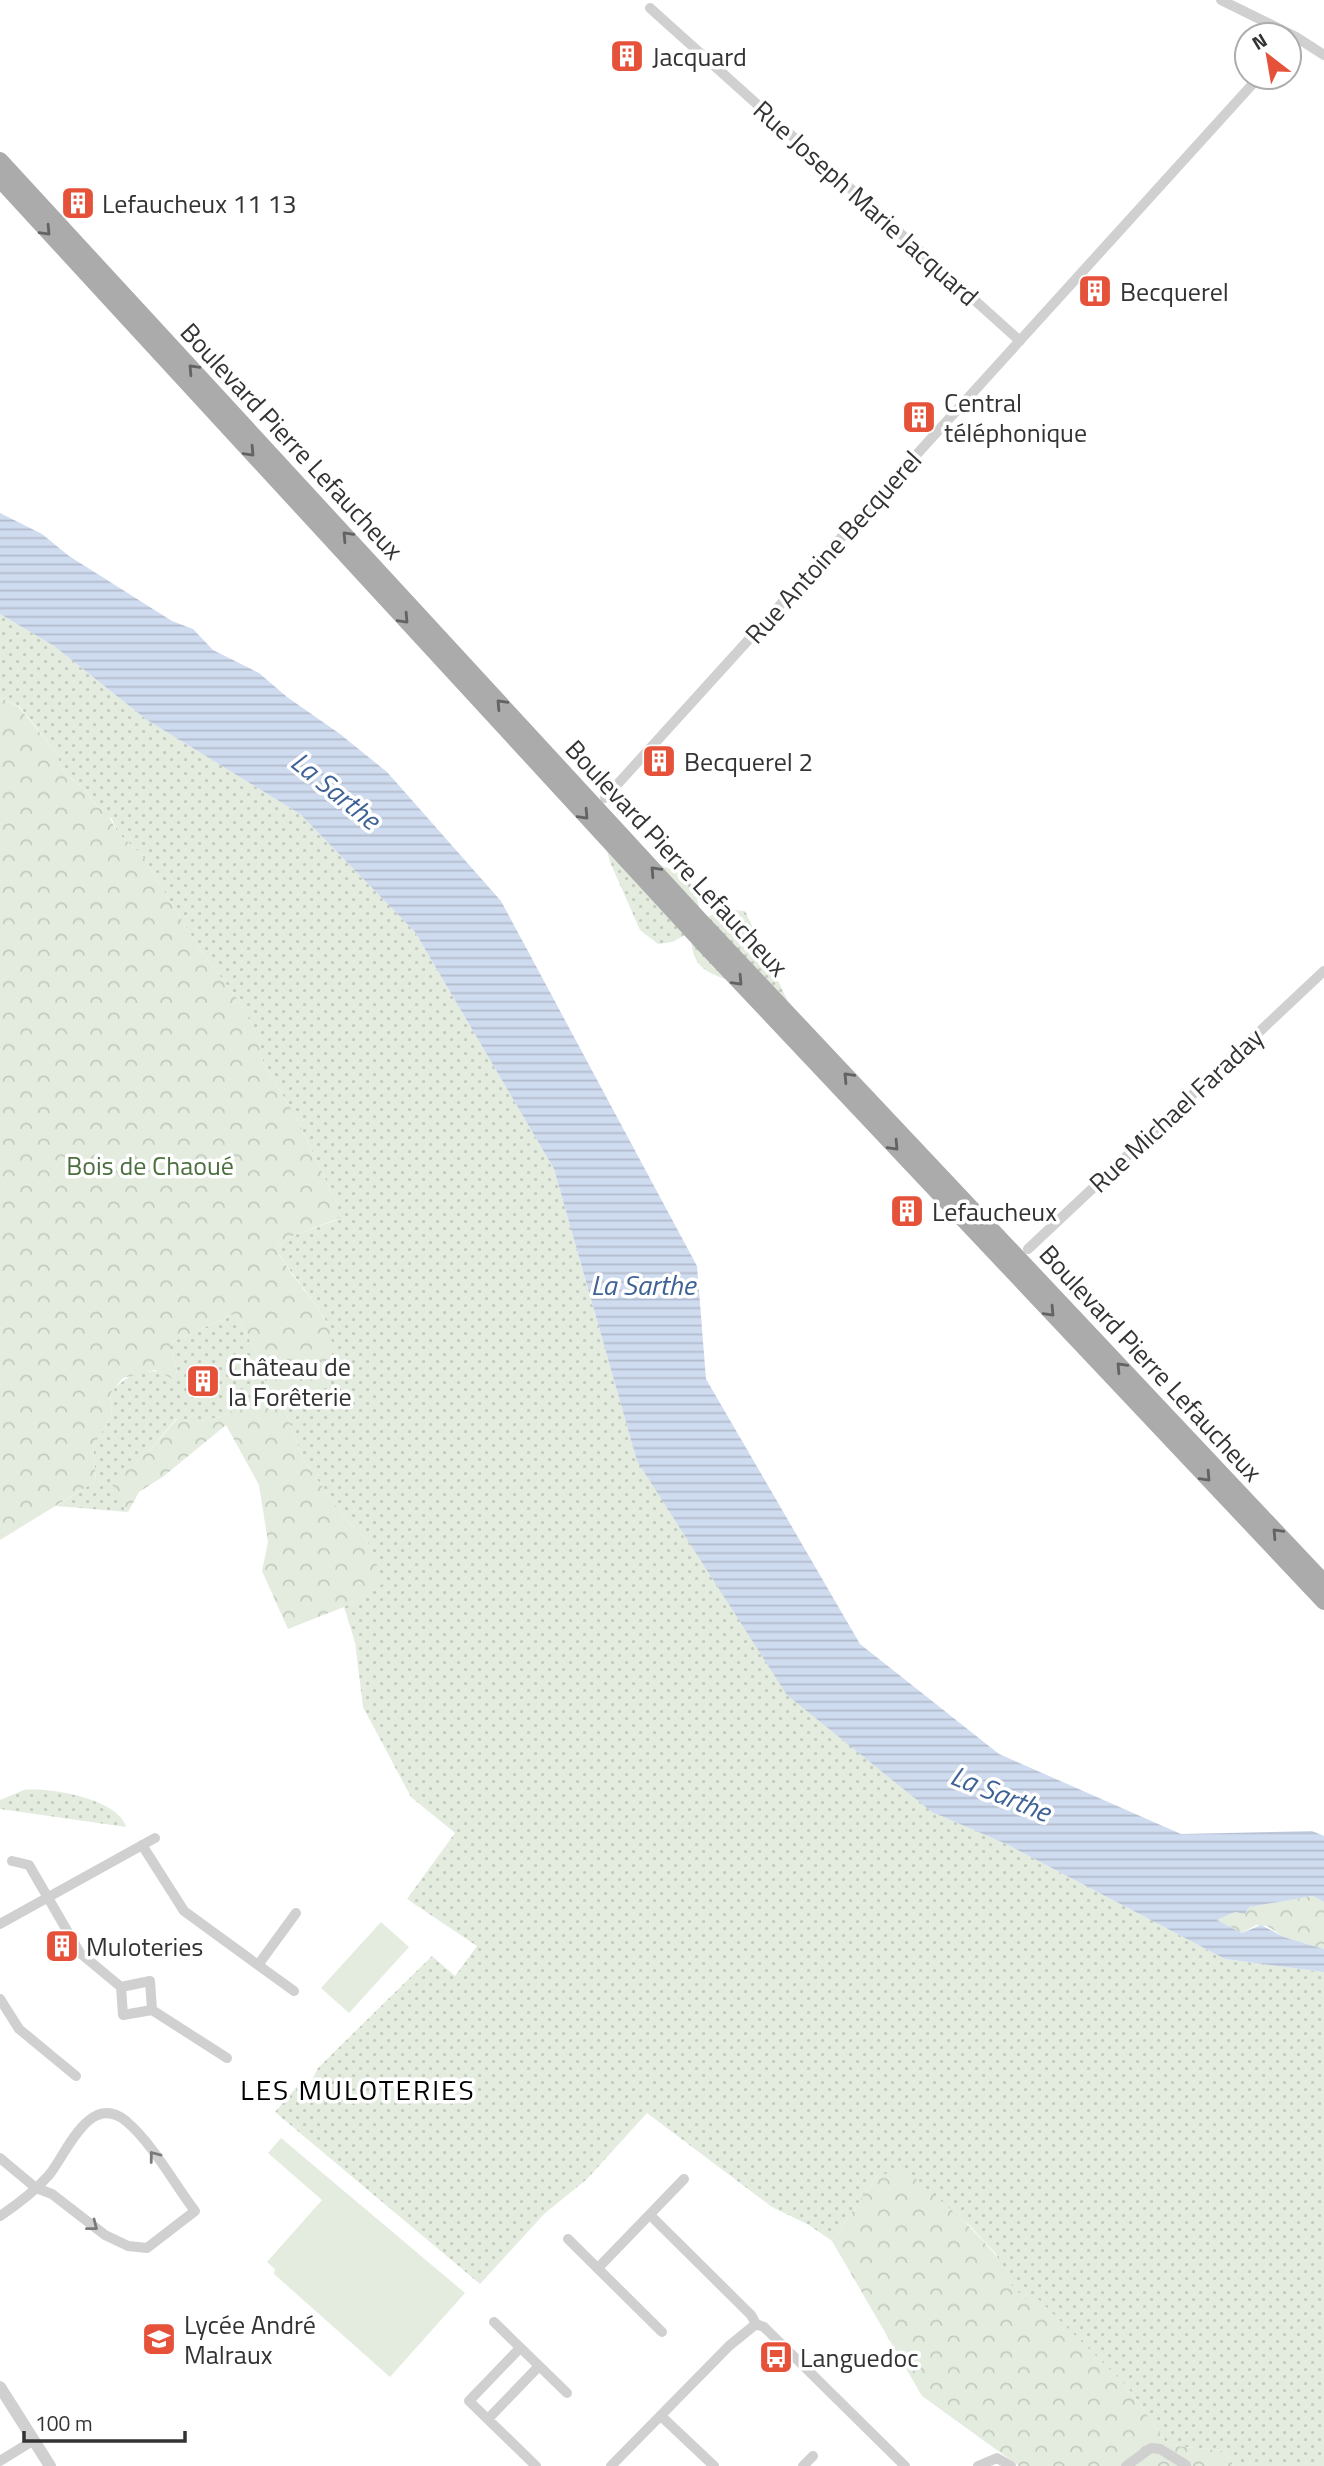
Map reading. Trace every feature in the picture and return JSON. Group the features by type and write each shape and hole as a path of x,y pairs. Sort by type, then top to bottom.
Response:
{"main road":[{"name":"Boulevard Pierre Lefaucheux","path":"0,160 696,926 1324,1582"},
{"name":"Boulevard Pierre Lefaucheux","path":"0,180 1324,1602"}],"street":[{"path":"1221,0 1258,21"},
{"name":"Rue Joseph Marie Jacquard","path":"650,8 1020,341"},
{"path":"1303,45 1324,55"},
{"name":"Rue Antoine Becquerel","path":"605,799 1246,91"},
{"name":"Rue Michael Faraday","path":"1028,1249 1324,971"},
{"path":"0,1924 155,1838"},
{"path":"142,1845 184,1911 295,1992"},
{"path":"12,1861 29,1865 80,1953 121,1987 123,2015 152,2010 227,2058"},
{"path":"258,1965 296,1913"},
{"path":"121,1987 150,1981 152,2010"},
{"path":"0,1999 19,2029 76,2076"},
{"path":"0,2158 36,2188 51,2194 105,2235 128,2246 147,2248 195,2211 138,2134 114,2116 94,2118 79,2129 51,2173 36,2188 0,2216"},
{"path":"598,2267 684,2179"},
{"path":"650,2215 751,2315 756,2324 764,2327 905,2466"},
{"path":"568,2238 662,2332"},
{"path":"495,2322 567,2393"},
{"path":"611,2466 729,2346 756,2324"},
{"path":"520,2348 470,2401 536,2466"},
{"path":"488,2419 539,2366"},
{"path":"0,2387 50,2466"},
{"path":"661,2416 714,2466"},
{"path":"0,2461 34,2441"},
{"path":"1126,2466 1151,2448 1160,2449 1186,2465"},
{"path":"803,2466 813,2456"},
{"path":"978,2466 997,2458 1011,2466"}],"green space":[{"path":"0,614 54,646 147,720 300,814 415,932 554,1169 637,1461 932,1812 1006,1844 1225,1959 1324,1972 1324,2466 1234,2466 1224,2451 1168,2445 1126,2385 1011,2288 996,2254 971,2227 951,2211 878,2175 832,2241 809,2225 772,2207 647,2113 587,2179 544,2214 480,2284 275,2112 301,2082 309,2086 318,2068 432,1956 455,1976 477,1946 407,1899 455,1833 411,1797 363,1707 355,1642 344,1607 383,1583 367,1540 344,1517 304,1461 285,1411 294,1404 304,1404 327,1323 276,1249 287,1238 339,1219 337,1204 296,1117 264,1064 253,1026 238,1000 199,948 142,855 117,832 112,819 97,807 86,791 65,773 54,750 19,706 0,698"},
{"name":"Bois de Chaoué","path":"0,698 18,706 54,750 65,773 86,791 97,807 106,810 117,832 142,855 199,948 238,1000 253,1026 264,1064 296,1117 337,1204 340,1218 287,1238 276,1249 324,1319 331,1336 332,1354 327,1375 313,1400 294,1404 285,1411 304,1461 344,1517 367,1540 384,1583 344,1607 288,1629 262,1571 268,1542 259,1485 226,1425 164,1476 139,1492 128,1512 111,1483 150,1450 177,1419 202,1421 223,1416 263,1392 267,1375 236,1313 170,1343 177,1373 173,1379 155,1370 123,1378 110,1394 112,1413 93,1448 96,1481 0,1540"},
{"path":"603,836 741,985 711,973 698,963 694,955 691,932 672,942 658,944 640,930 610,862"},
{"path":"645,860 687,878 696,894 701,920"},
{"path":"722,909 745,911 800,1027 701,921"},
{"path":"236,1313 267,1375 264,1392 223,1416 202,1421 176,1419 150,1450 112,1483 128,1512 56,1506 96,1481 93,1448 112,1413 110,1394 117,1386 139,1373 177,1373 170,1343"},
{"path":"24,1790 65,1793 97,1802 121,1817 126,1827 0,1809 0,1800"},
{"path":"1313,1896 1324,1902 1324,1949 1284,1937 1267,1926 1256,1925 1242,1933 1217,1920 1235,1912 1246,1913 1248,1907"},
{"path":"381,1922 409,1947 349,2013 321,1988"},
{"path":"281,2138 465,2293 390,2377 274,2274 275,2269 267,2262 322,2200 268,2153"},
{"path":"907,2171 982,2240 1019,2293 1027,2299 1037,2298 1126,2385 1168,2445 1224,2451 1234,2466 1019,2466 922,2396 832,2241 878,2175"}],"water":[{"name":"La Sarthe","path":"0,513 42,534 69,556 172,621 193,629 213,650 259,673 287,697 340,734 387,772 501,901 697,1266 706,1379 860,1644 999,1754 1181,1834 1312,1831 1324,1836 1324,1902 1313,1896 1249,1907 1245,1914 1235,1912 1217,1920 1242,1933 1261,1925 1284,1937 1324,1949 1324,1972 1225,1959 1006,1844 932,1812 787,1695 637,1461 554,1169 415,932 300,814 147,720 54,646 0,614"}],"place":[{"name":"Jacquard","path":"627,56"},
{"name":"Lefaucheux 11 13","path":"78,203"},
{"name":"Becquerel","path":"1095,291"},
{"name":"Central téléphonique","path":"919,417"},
{"name":"Becquerel 2","path":"659,761"},
{"name":"Lefaucheux","path":"907,1211"},
{"name":"Château de la Forêterie","path":"203,1381"},
{"name":"Muloteries","path":"62,1946"},
{"name":"Lycée André Malraux","path":"159,2339"},
{"name":"Languedoc","path":"776,2357"}],"district":[{"name":"LES MULOTERIES","path":"358,2089"}]}
